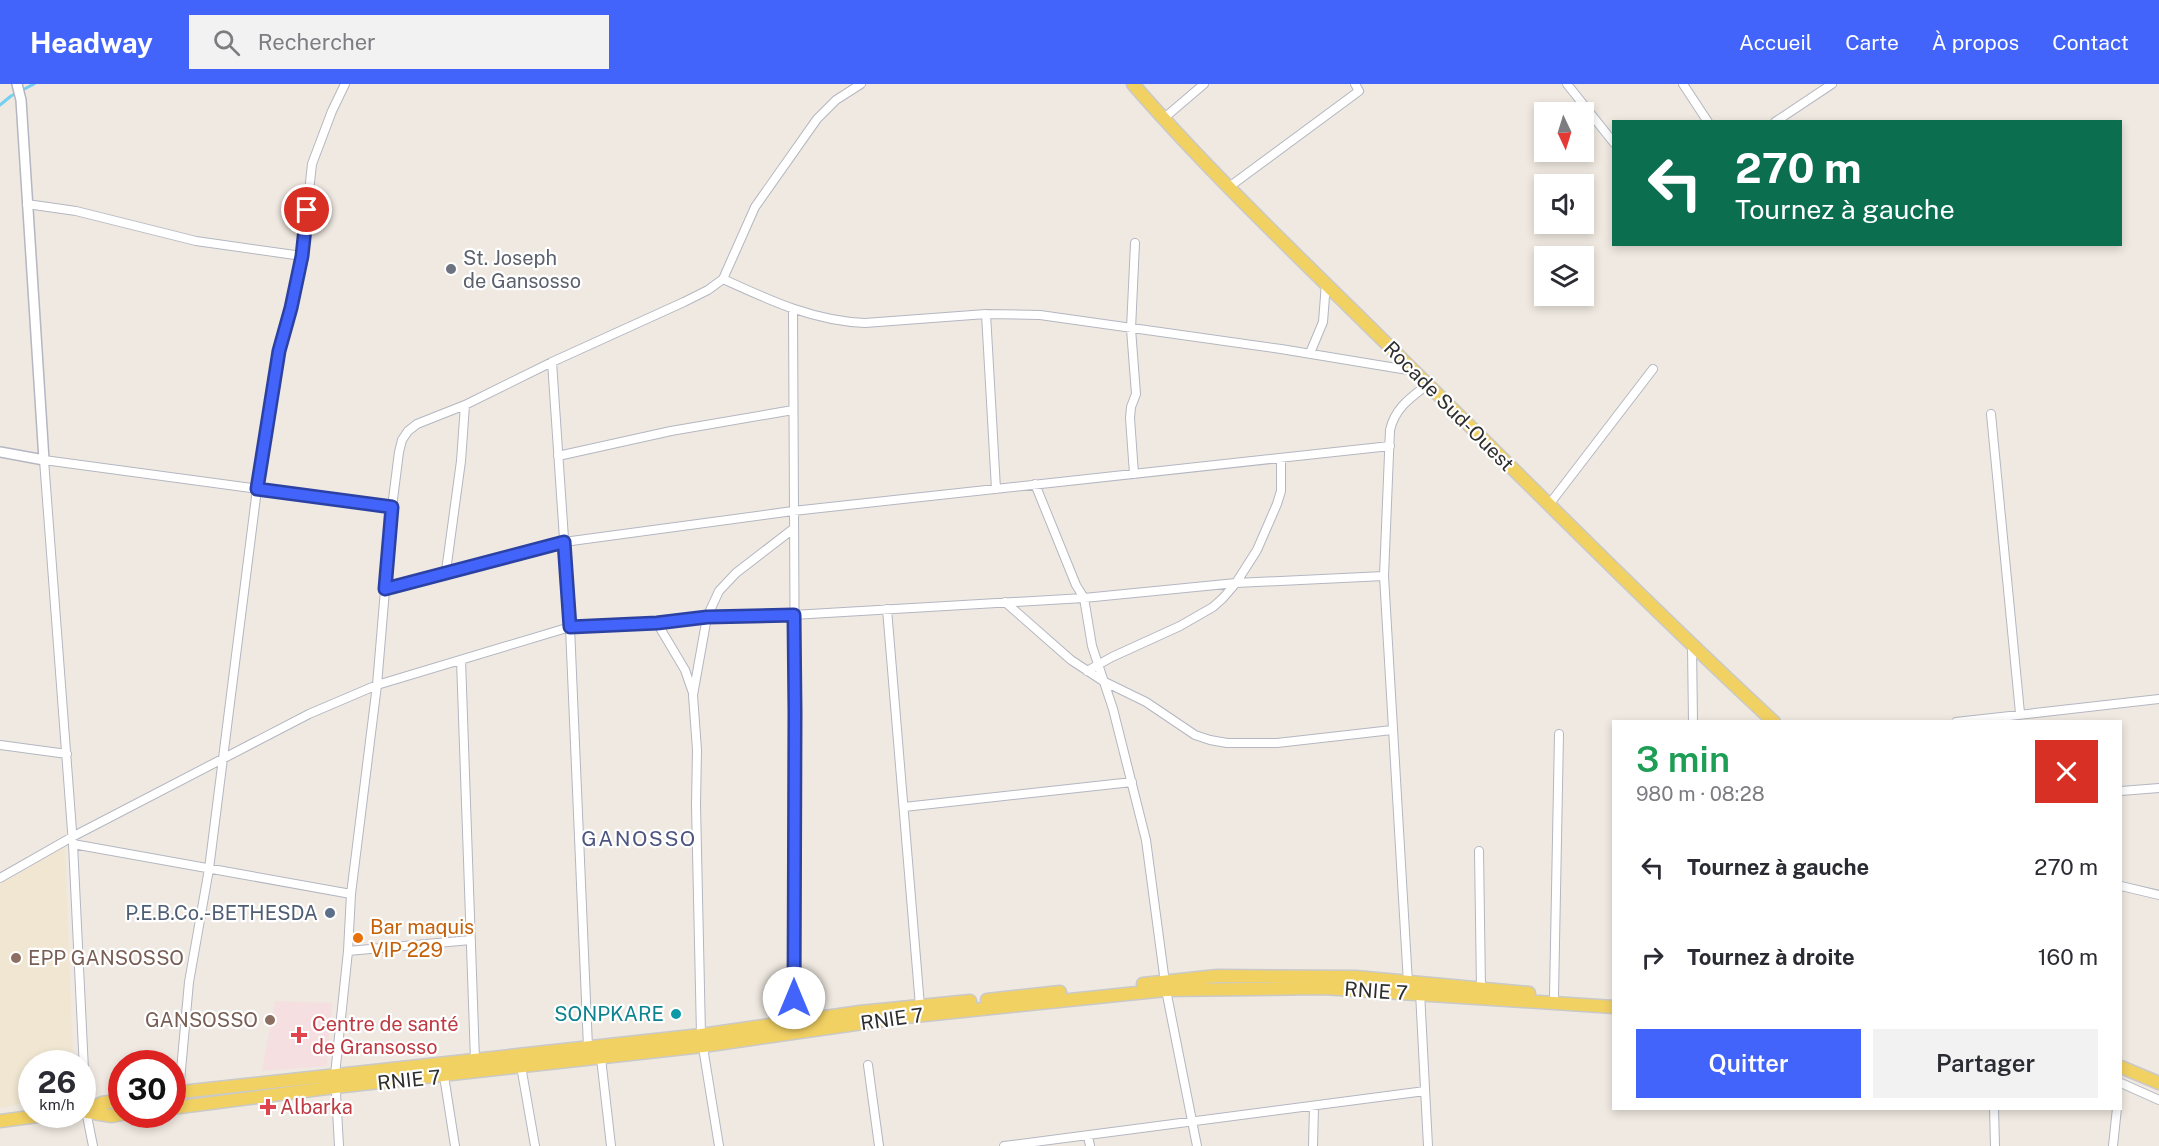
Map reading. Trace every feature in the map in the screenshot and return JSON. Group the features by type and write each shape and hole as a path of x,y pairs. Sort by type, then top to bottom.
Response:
{"main road":[{"name":"Rocade Sud-Ouest","path":"1132,84 1229,187 1548,506 1772,720"},
{"name":"RNIE 7","path":"186,1106 475,1060 588,1047 702,1041 1165,986 1217,976 1356,977 1416,987 1612,1007"},
{"name":"RNIE 7","path":"186,1092 335,1081 444,1076 601,1058 702,1041 794,1022 920,1006 1165,986"},
{"name":"RNIE 7","path":"1416,987 1481,989 1612,999"},
{"path":"2122,1075 2159,1083"},
{"path":"0,1121 18,1119"}],"street":[{"path":"17,84 21,99 44,460 67,754 81,1050"},
{"path":"181,1050 189,982 209,868 257,489 279,351 302,256 312,164 345,84"},
{"path":"339,1146 335,1081 348,951 351,894 377,685 392,507 402,440 417,424 465,405 552,362 684,302 708,290 723,279 755,207 817,118 837,100 861,84"},
{"path":"1163,119 1204,84"},
{"path":"1229,187 1359,91 1355,84"},
{"path":"1567,84 1612,140"},
{"path":"1683,84 1707,120"},
{"path":"1778,120 1832,84"},
{"path":"27,204 76,212 196,241 302,256"},
{"path":"1134,474 1130,418 1136,389 1131,329 1135,243"},
{"path":"723,279 793,310 836,321 865,323 986,314 1040,315 1310,353 1415,371"},
{"path":"1310,353 1323,322 1326,283"},
{"path":"793,310 794,1022"},
{"path":"986,314 996,489"},
{"path":"552,362 570,627 588,1047"},
{"path":"1548,506 1653,369"},
{"path":"1427,385 1398,409 1392,420 1384,576 1392,730 1428,1146"},
{"path":"446,572 461,462 465,405"},
{"path":"558,456 671,430 793,410"},
{"path":"1991,414 2020,713"},
{"path":"385,589 564,542 793,511 1390,446"},
{"path":"0,452 44,460 392,507"},
{"path":"1088,671 1180,626 1213,607 1236,583 1257,550 1277,504 1281,491 1281,459"},
{"path":"1035,484 1076,585 1084,598 1092,646 1132,782 1146,840 1165,986 1194,1121 1197,1146"},
{"path":"693,695 707,617 719,591 726,581 793,529"},
{"path":"0,878 224,757 309,714 377,685 570,627 657,623 707,617 794,615 1084,598 1236,583 1384,576"},
{"path":"1005,602 1071,660 1103,681 1146,702 1195,735 1219,742 1277,743 1392,730"},
{"path":"887,609 920,1006"},
{"path":"657,623 685,670 693,695 697,750 696,805 702,1041 719,1146"},
{"path":"1692,646 1694,720"},
{"path":"461,660 475,1060"},
{"path":"1970,720 2159,699"},
{"path":"1554,996 1559,734"},
{"path":"0,746 67,754"},
{"path":"904,807 1132,782"},
{"path":"2122,791 2159,788"},
{"path":"72,840 351,894"},
{"path":"1479,851 1481,989"},
{"path":"2122,886 2159,895"},
{"path":"348,951 471,940"},
{"path":"601,1058 611,1146"},
{"path":"868,1065 879,1146"},
{"path":"521,1066 535,1146"},
{"path":"2122,1075 2159,1100"},
{"path":"444,1076 455,1146"},
{"path":"1004,1146 1425,1091"},
{"path":"1313,1146 1314,1106"},
{"path":"1994,1110 1995,1146"},
{"path":"2113,1146 2117,1110"},
{"path":"88,1128 93,1146"},
{"path":"1088,1136 1090,1146"}],"shaded area":[{"path":"65,847 73,1050 18,1050 18,1105 0,1108 0,884"},
{"name":"Centre de santé de Gransosso","path":"275,1001 332,1003 327,1066 262,1071"}],"waterway":[{"path":"0,105 11,96 34,84"}],"place":[{"name":"St. Joseph de Gansosso","path":"451,269"},
{"name":"P.E.B.Co.-BETHESDA","path":"330,913"},
{"name":"Bar maquis VIP 229","path":"358,938"},
{"name":"EPP GANSOSSO","path":"16,958"},
{"name":"SONPKARE","path":"676,1014"},
{"name":"GANSOSSO","path":"270,1020"},
{"name":"Centre de santé de Gransosso","path":"299,1035"},
{"name":"Albarka","path":"268,1107"}],"district":[{"name":"GANOSSO","path":"639,838"}],"route":[{"path":"307,210 302,256 279,351 257,489 392,507 385,589 564,542 570,627 657,623 707,617 794,615 794,998"}]}
